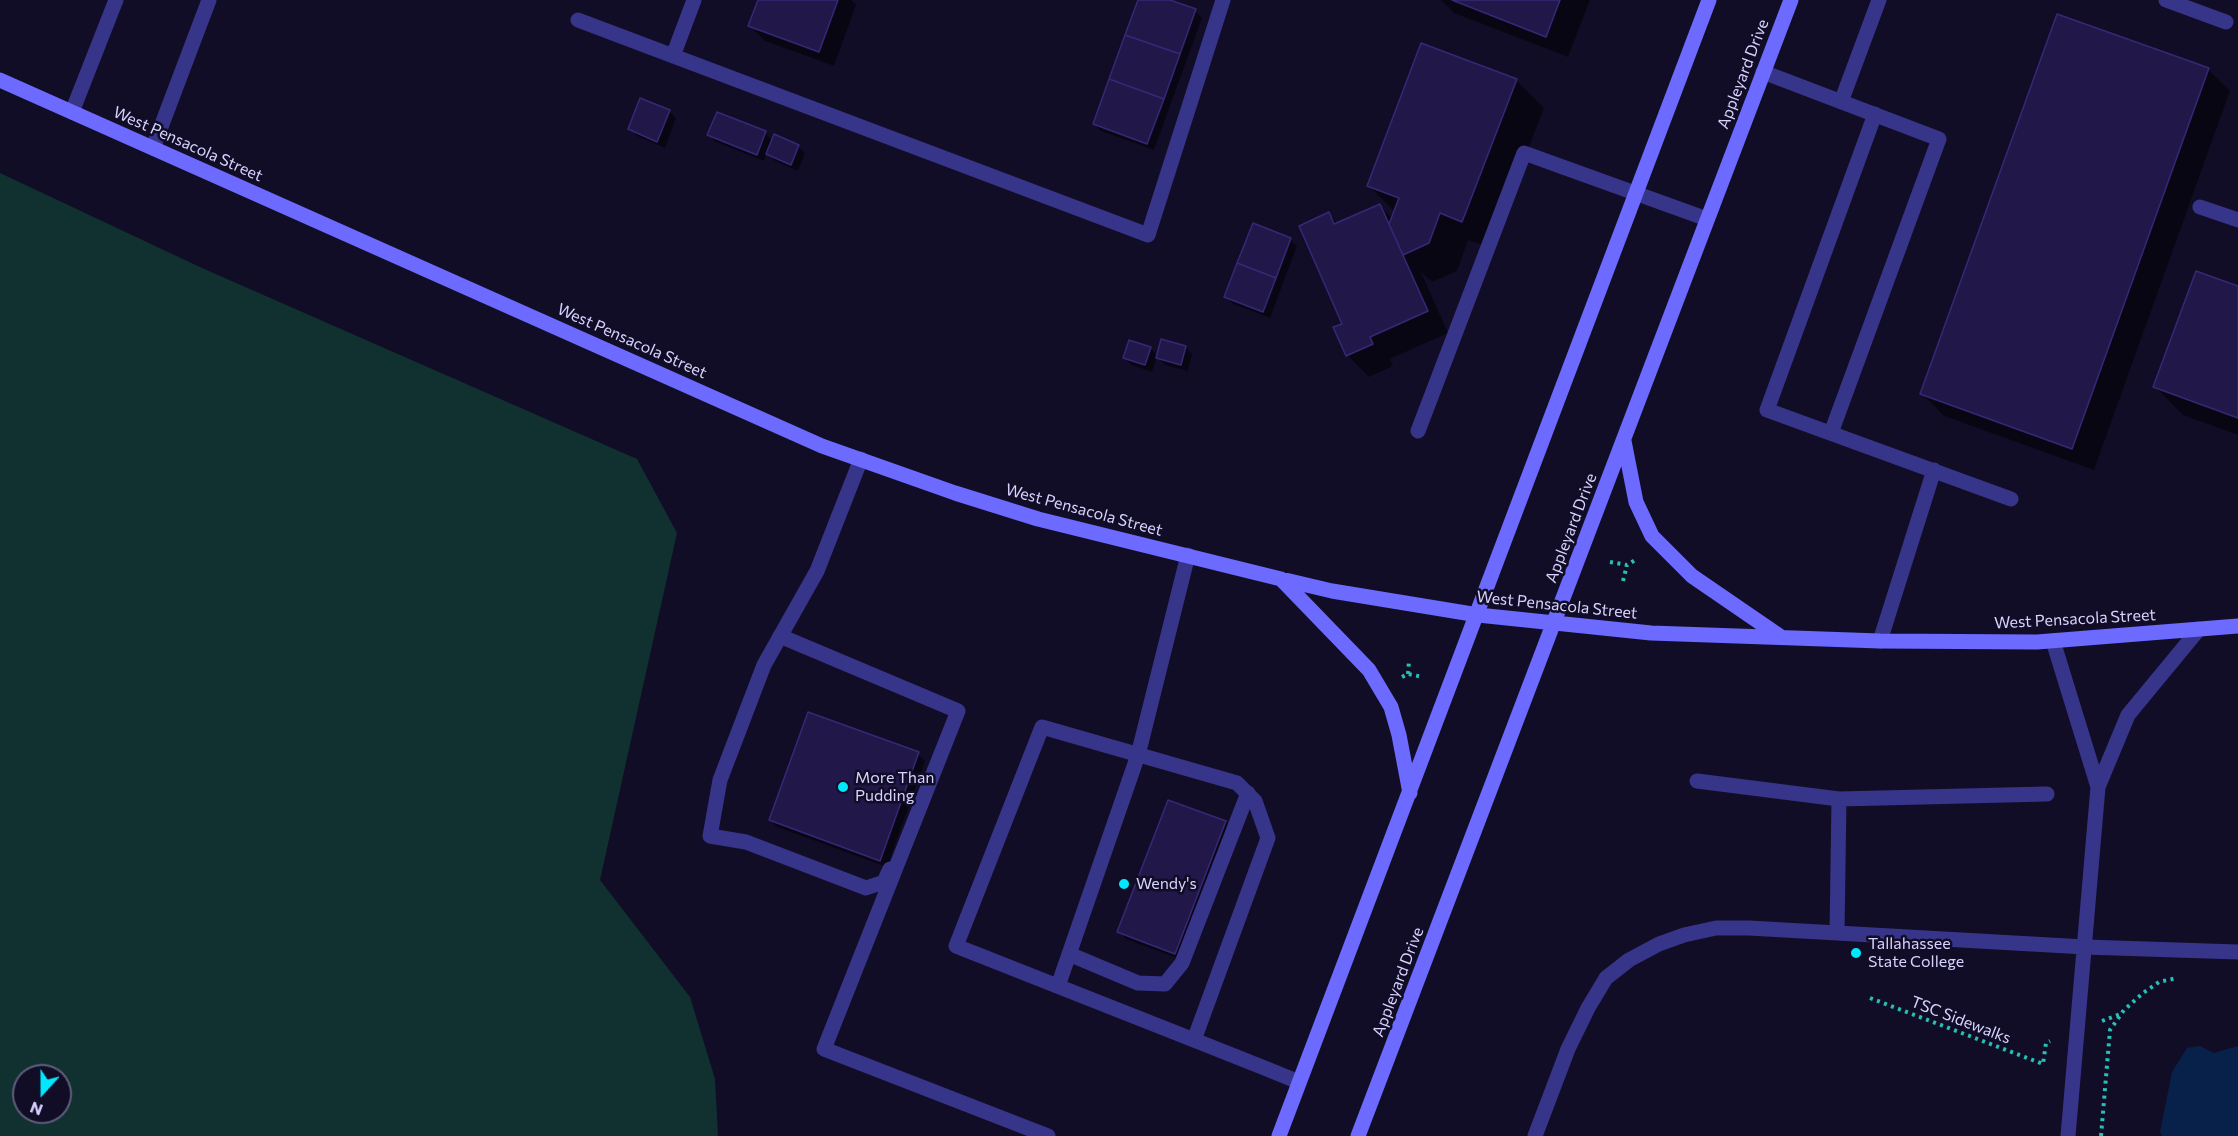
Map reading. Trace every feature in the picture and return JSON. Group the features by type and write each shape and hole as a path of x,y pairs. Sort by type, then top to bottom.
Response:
{"main road":[{"path":"1279,1136 1709,0"},
{"name":"Appleyard Drive","path":"1358,1136 1791,0"},
{"name":"West Pensacola Street","path":"0,80 822,446 955,493 1038,519 1281,579 1332,591 1478,615 1651,633 1880,641 2037,642 2238,626"},
{"path":"1624,440 1636,502 1652,536 1692,576 1781,637"},
{"path":"1281,579 1369,670 1391,707 1410,793"}],"lane":[{"path":"72,112 116,0"},
{"path":"153,148 209,0"},
{"path":"673,56 694,0"},
{"path":"578,20 1148,236 1223,0"},
{"path":"1841,102 1879,0"},
{"path":"2166,0 2226,22"},
{"path":"1763,72 1939,139 1831,433"},
{"path":"1875,114 1767,410 2011,499"},
{"path":"1418,431 1524,153 1707,219"},
{"path":"2200,207 2238,220"},
{"path":"710,836 720,780 764,665 817,571 861,459"},
{"path":"1880,641 1934,470"},
{"path":"1058,986 1138,754 1188,555"},
{"path":"2068,1136 2098,787 2128,716 2199,629"},
{"path":"780,636 958,711"},
{"path":"2053,640 2098,787"},
{"path":"710,836 746,842 867,888 884,882 932,758 958,711"},
{"path":"958,711 824,1049 1048,1136"},
{"path":"1194,1040 1268,838 1255,801 1237,783 1042,727 956,946 1299,1082"},
{"path":"1697,781 1839,799 2047,794"},
{"path":"1069,954 1138,983 1165,984 1182,963 1248,794"},
{"path":"1837,933 1839,799"},
{"path":"710,836 882,904"},
{"path":"1535,1136 1568,1049 1606,978 1629,960 1659,944 1684,935 1716,928 2238,952"}],"path":[{"path":"1623,581 1628,565 1641,556"},
{"path":"1610,562 1628,565"},
{"path":"1409,660 1408,674 1423,677"},
{"path":"2101,1136 2110,1030 2124,1010 2143,993 2159,982 2184,976"},
{"name":"TSC Sidewalks","path":"1870,998 2043,1064 2046,1043"}],"green space":[{"path":"0,173 202,268 637,459 677,533 600,880 690,997 715,1079 718,1136 0,1136"}],"water":[{"path":"2200,1046 2214,1053 2238,1046 2238,1136 2162,1136 2160,1132 2172,1072 2187,1048"}],"building":[{"path":"758,0 838,0 819,52 748,26"},
{"path":"1138,0 1170,0 1196,9 1180,54 1125,35"},
{"path":"1452,0 1560,0 1546,37"},
{"path":"2057,14 2209,68 2072,449 1920,394"},
{"path":"1125,35 1180,54 1164,99 1109,79"},
{"path":"1421,43 1517,79 1462,222 1440,213 1429,243 1403,255 1389,224 1399,198 1367,186"},
{"path":"1109,79 1164,99 1147,144 1093,124"},
{"path":"640,98 670,110 657,142 628,129"},
{"path":"717,112 766,131 757,155 707,135"},
{"path":"774,134 799,145 791,165 766,154"},
{"path":"1380,204 1428,311 1370,337 1373,344 1346,356 1333,327 1342,324 1299,226 1329,212 1334,224"},
{"path":"1253,223 1291,238 1276,278 1237,263"},
{"path":"1237,263 1276,278 1263,312 1224,297"},
{"path":"2196,271 2238,286 2238,418 2153,387"},
{"path":"1161,339 1186,346 1181,365 1156,358"},
{"path":"1129,340 1151,347 1145,365 1123,358"},
{"path":"808,712 919,752 880,861 769,820"},
{"path":"1168,800 1226,821 1175,954 1117,932"}],"place":[{"name":"More Than Pudding","path":"843,787"},
{"name":"Wendy's","path":"1124,884"},
{"name":"Tallahassee State College","path":"1856,953"}]}
